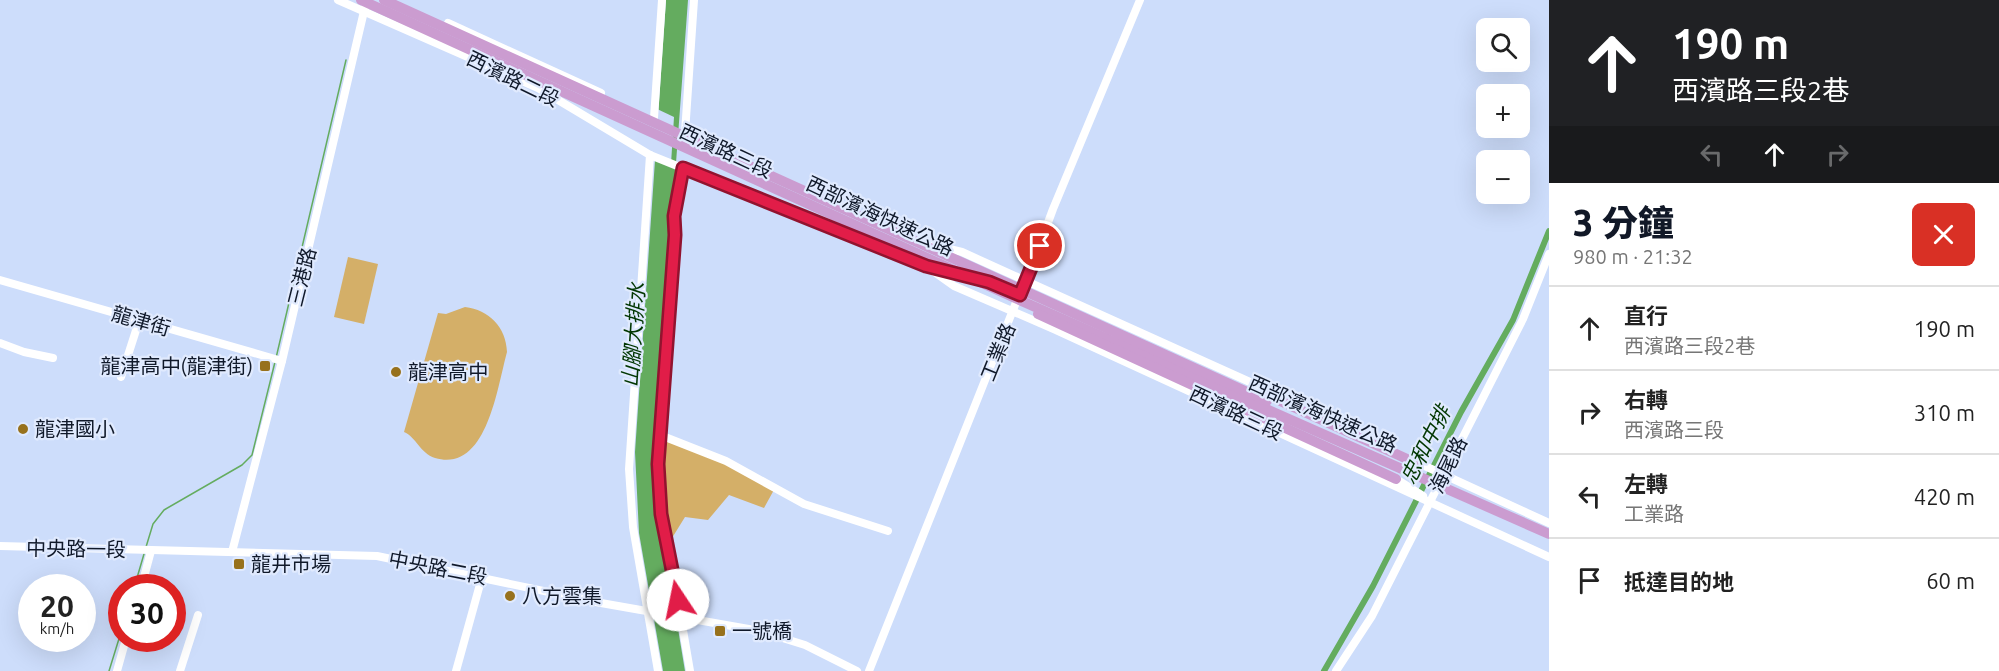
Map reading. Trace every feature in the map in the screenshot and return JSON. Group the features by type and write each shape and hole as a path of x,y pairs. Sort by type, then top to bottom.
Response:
{"highway":[{"name":"西部濱海快速公路","path":"363,0 1017,297 1549,534"},
{"name":"西部濱海快速公路","path":"384,0 1549,529"},
{"path":"1017,297 1041,315 1152,369 1396,479"},
{"path":"1066,309 1094,316 1422,466"}],"street":[{"name":"西濱路二段","path":"338,0 538,88 650,154 683,168"},
{"name":"三港路","path":"232,552 282,361 364,12 363,0"},
{"name":"西濱路二段","path":"393,0 654,118"},
{"path":"654,118 662,0"},
{"path":"685,133 694,0"},
{"name":"工業路","path":"869,671 1014,311 1017,297 1026,282 1053,209 1140,0"},
{"name":"西濱路三段","path":"654,118 928,244 1017,297 1549,539"},
{"path":"650,154 629,469 633,527 658,671"},
{"name":"西濱路三段","path":"683,168 926,266 989,282"},
{"path":"683,168 674,216 675,235 658,464 661,514 690,671"},
{"name":"西濱路三段","path":"928,244 962,252 1386,444 1422,466 1549,523"},
{"name":"海尾路","path":"1336,671 1371,616 1425,500 1435,487 1439,474 1523,319 1549,254"},
{"name":"西濱路三段","path":"926,266 954,286 1014,311 1414,493 1549,557"},
{"name":"龍津街","path":"0,280 282,361"},
{"path":"121,377 139,321"},
{"path":"0,343 24,352 53,358"},
{"path":"660,435 726,461 804,504 888,531"},
{"path":"1365,454 1422,466"},
{"path":"1396,479 1414,493"},
{"name":"中央路一段","path":"0,546 151,551"},
{"path":"145,574 151,551"},
{"name":"中央路二段","path":"151,551 366,555 770,634 805,645 857,671"},
{"path":"456,671 482,576"},
{"path":"180,669 198,615"},
{"path":"117,671 122,652"}],"shaded area":[{"path":"666,0 688,0 655,448 657,502 685,671 663,671 639,533 635,452"},
{"path":"348,257 378,264 364,324 334,317"},
{"path":"465,307 482,312 495,321 503,335 507,352 494,405 478,441 467,453 453,459 435,458 426,453 412,437 404,432 438,313 446,314"},
{"path":"665,441 741,467 775,488 764,508 729,495 708,520 685,517 672,538 663,487"}],"pier":[{"path":"655,108 674,117 671,164 653,155"}],"waterway":[{"path":"276,358 346,60"},
{"name":"忠和中排","path":"1324,671 1373,586 1461,412 1513,320 1549,231"},
{"path":"146,547 153,524 164,510 242,465 252,455 275,362"},
{"path":"138,574 144,554"},
{"path":"109,671 115,652"}],"place":[{"name":"龍津高中(龍津街)","path":"265,366"},
{"name":"龍津高中","path":"396,372"},
{"name":"龍津國小","path":"23,429"},
{"name":"龍井市場","path":"239,564"},
{"name":"八方雲集","path":"510,596"},
{"name":"一號橋","path":"720,631"}],"route":[{"path":"678,600 661,514 658,464 676,230 674,216 683,168 926,266 989,282 1020,295 1040,246"}],"water label":[{"name":"山腳大排水","path":"634,335"}]}
